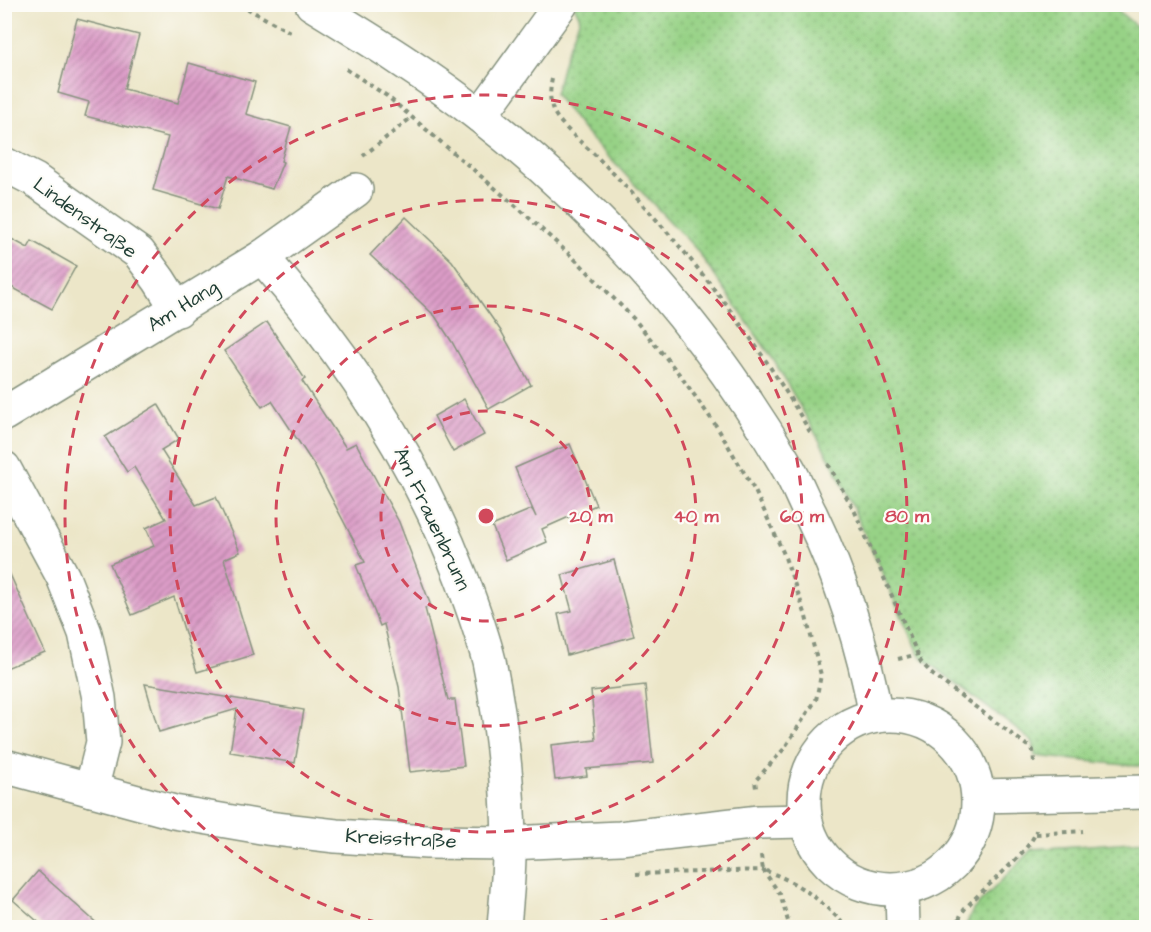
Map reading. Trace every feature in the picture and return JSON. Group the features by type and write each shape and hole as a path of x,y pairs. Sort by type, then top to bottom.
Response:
{"street":[{"path":"312,4 365,36 480,116 547,171 616,236 677,307 741,393 789,470 825,544 848,602 867,666 876,716"},
{"path":"480,116 561,4"},
{"name":"Lindenstraße","path":"4,164 35,180 139,253 178,310"},
{"name":"Am Hang","path":"4,414 262,257 356,190"},
{"name":"Am Frauenbrunn","path":"262,257 343,362 391,433 424,492 450,547 472,606 488,660 503,744 509,843 504,927"},
{"path":"4,468 63,577 85,633 99,698 102,742 91,790"},
{"path":"900,715 924,721 945,733 962,751 973,772 979,796 976,822 967,848 949,868 927,883 902,890 876,889 851,881 830,866 814,845 805,821 804,793 811,765 827,742 850,725 876,716 900,715"},
{"name":"Kreisstraße","path":"4,766 174,812 267,828 336,836 427,842 509,843 620,838 759,822 805,821"},
{"path":"979,796 1146,792"},
{"path":"902,890 903,927"}],"path":[{"path":"239,4 292,33"},
{"path":"340,65 387,96 580,264 635,320 680,375 717,427 755,491 783,552 802,603 821,675"},
{"path":"356,190 342,173 412,117"},
{"path":"919,654 921,662 933,675 1033,750 1036,834 963,911 956,927"},
{"path":"763,870 780,894 790,927"}],"green space":[{"path":"574,5 1111,5 1146,34 1146,767 1035,756 1033,742 919,655 835,468 773,359 696,249 584,131 555,94 564,60 580,18"},
{"path":"1146,841 1146,927 965,927 973,910 1032,849"}],"building":[{"path":"77,19 139,35 124,89 178,103 189,63 255,82 246,114 291,127 281,161 283,162 272,189 228,176 218,209 153,190 168,137 85,116 89,102 58,93"},
{"path":"406,217 452,261 501,331 531,385 489,409 435,316 370,255"},
{"path":"4,235 28,248 32,241 76,266 52,309 4,283"},
{"path":"267,322 305,379 302,381 346,448 356,443 399,522 431,606 425,608 448,700 455,700 464,766 410,772 399,687 384,624 380,626 356,565 365,562 314,465 272,401 262,407 224,351"},
{"path":"464,399 484,435 453,452 434,416"},
{"path":"158,404 179,439 161,450 196,505 216,497 240,552 224,559 253,655 197,672 174,597 132,615 110,564 154,546 146,528 166,519 134,467 127,472 105,437"},
{"path":"570,444 596,505 542,529 547,542 506,560 492,526 532,509 536,517 515,468"},
{"path":"614,560 634,636 567,655 558,614 572,611 562,575"},
{"path":"4,561 45,652 4,669"},
{"path":"145,684 304,710 295,763 230,752 237,709 159,732"},
{"path":"645,685 653,763 586,769 587,776 555,780 551,745 596,740 591,691"},
{"path":"38,871 101,927 44,927 13,900"}]}
